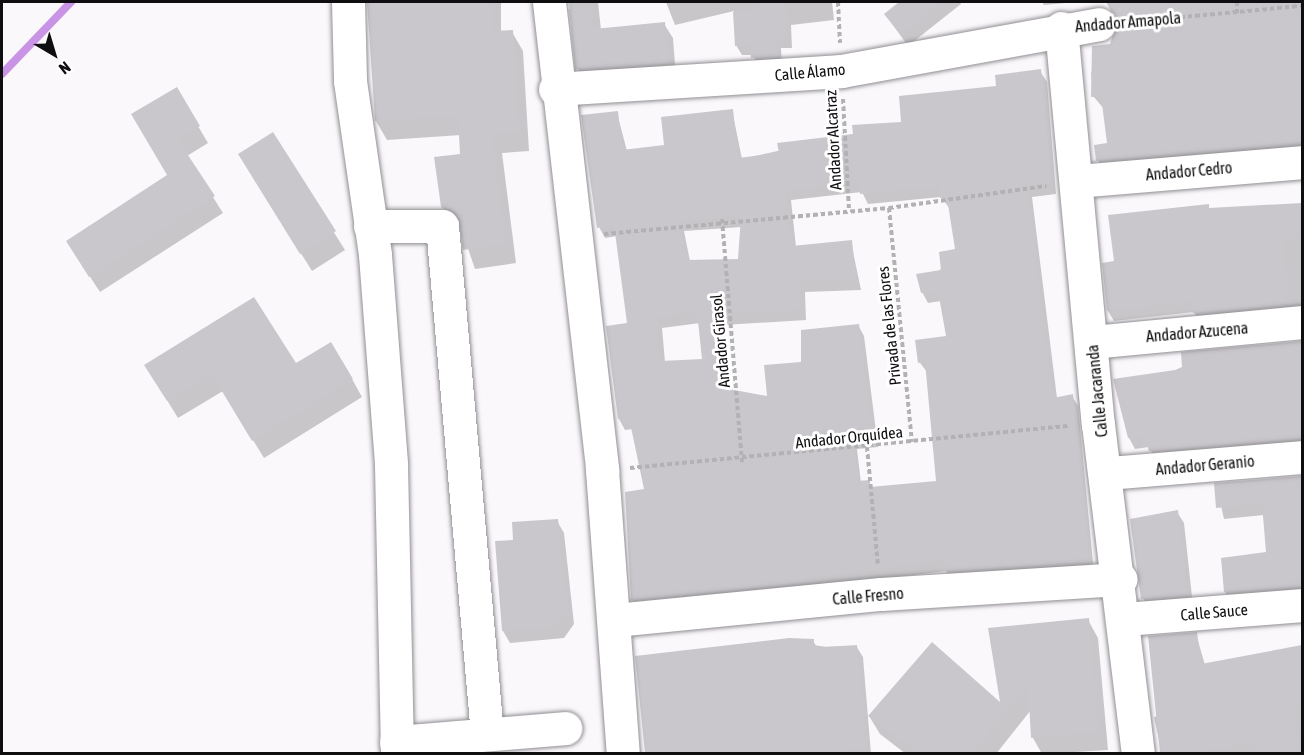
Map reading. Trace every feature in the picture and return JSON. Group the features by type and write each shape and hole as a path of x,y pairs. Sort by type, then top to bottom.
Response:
{"street":[{"path":"348,2 350,81 370,226 391,465 397,748 487,734 565,728"},
{"path":"549,2 555,89 602,470 615,620 623,753"},
{"name":"Andador Amapola","path":"1061,28 1099,24"},
{"name":"Calle Álamo","path":"555,89 841,71 1061,28"},
{"name":"Calle Jacaranda","path":"1061,28 1098,424 1108,473 1121,579 1138,753"},
{"name":"Andador Cedro","path":"1077,181 1302,162"},
{"path":"370,226 442,226 487,734"},
{"name":"Andador Azucena","path":"1091,342 1302,322"},
{"name":"Andador Geranio","path":"1108,473 1302,457"},
{"name":"Calle Fresno","path":"615,620 880,594 1121,579"},
{"name":"Calle Sauce","path":"1125,619 1302,605"}],"path":[{"name":"Andador Alcatraz","path":"838,2 849,209"},
{"path":"1236,2 1237,13"},
{"name":"Andador Amapola","path":"1099,24 1302,6"},
{"path":"574,237 722,219 889,208 1077,181"},
{"name":"Privada de las Flores","path":"889,208 912,442"},
{"name":"Andador Girasol","path":"722,219 742,462"},
{"name":"Andador Orquídea","path":"602,470 742,462 912,442 1098,424"},
{"path":"867,447 880,594"}],"building":[{"path":"367,2 491,2 491,31 513,30 519,132 492,134 506,244 463,250 458,216 441,207 434,157 460,154 458,116 375,121"},
{"path":"754,2 786,2 788,38 776,39 778,56 751,58 750,45 735,46 733,12 755,11"},
{"path":"899,2 942,2 900,34 884,14"},
{"path":"1106,2 1302,2 1302,141 1096,161 1094,145 1107,143 1101,96 1091,97 1092,46 1110,44 1117,21"},
{"path":"593,8 594,29 665,22 668,63 575,69 569,9"},
{"path":"1041,69 1051,184 1027,186 1053,398 1073,394 1089,562 944,571 943,560 807,578 807,582 631,600 625,492 644,489 629,418 618,419 606,326 627,323 614,225 597,228 581,115 618,111 622,150 664,145 661,117 733,109 738,158 779,153 777,143 853,134 852,125 901,122 899,96 996,86 995,75","holes":["859,182 860,194 939,186 940,198 947,198 955,249 939,252 941,270 916,274 921,293 938,291 946,336 915,340 918,363 925,362 936,481 870,487 870,480 857,481 852,438 873,437 859,324 801,330 801,362 764,365 767,396 723,388 717,314 801,310 799,281 856,279 852,240 792,246 786,190","741,216 738,259 686,260 679,220","697,312 702,359 661,361 657,317"]},
{"path":"177,87 200,126 178,140 215,196 89,277 66,241 167,175 131,114"},
{"path":"273,132 336,231 300,254 238,154"},
{"path":"1302,203 1302,238 1284,239 1288,304 1193,313 1192,301 1107,311 1102,263 1114,261 1108,215 1209,204 1209,208"},
{"path":"254,297 296,363 331,342 353,379 252,441 211,373 167,401 144,365"},
{"path":"1302,341 1302,439 1149,451 1144,436 1128,438 1113,379 1175,370 1182,367 1181,352"},
{"path":"1302,476 1302,587 1224,592 1221,558 1266,552 1262,504 1216,508 1214,483"},
{"path":"1178,510 1188,595 1141,599 1130,519"},
{"path":"558,519 568,611 563,611 564,620 557,620 557,626 502,631 495,541 513,540 512,522"},
{"path":"1089,618 1099,732 1031,738 1028,684 971,753 920,753 868,716 932,642 1000,702 988,628"},
{"path":"1197,632 1201,664 1302,645 1302,704 1295,705 1301,753 1257,753 1255,742 1197,753 1160,753 1148,636"},
{"path":"789,638 814,639 814,645 826,647 857,645 867,750 645,753 635,656"}],"waterway":[{"path":"2,74 71,2"}]}
